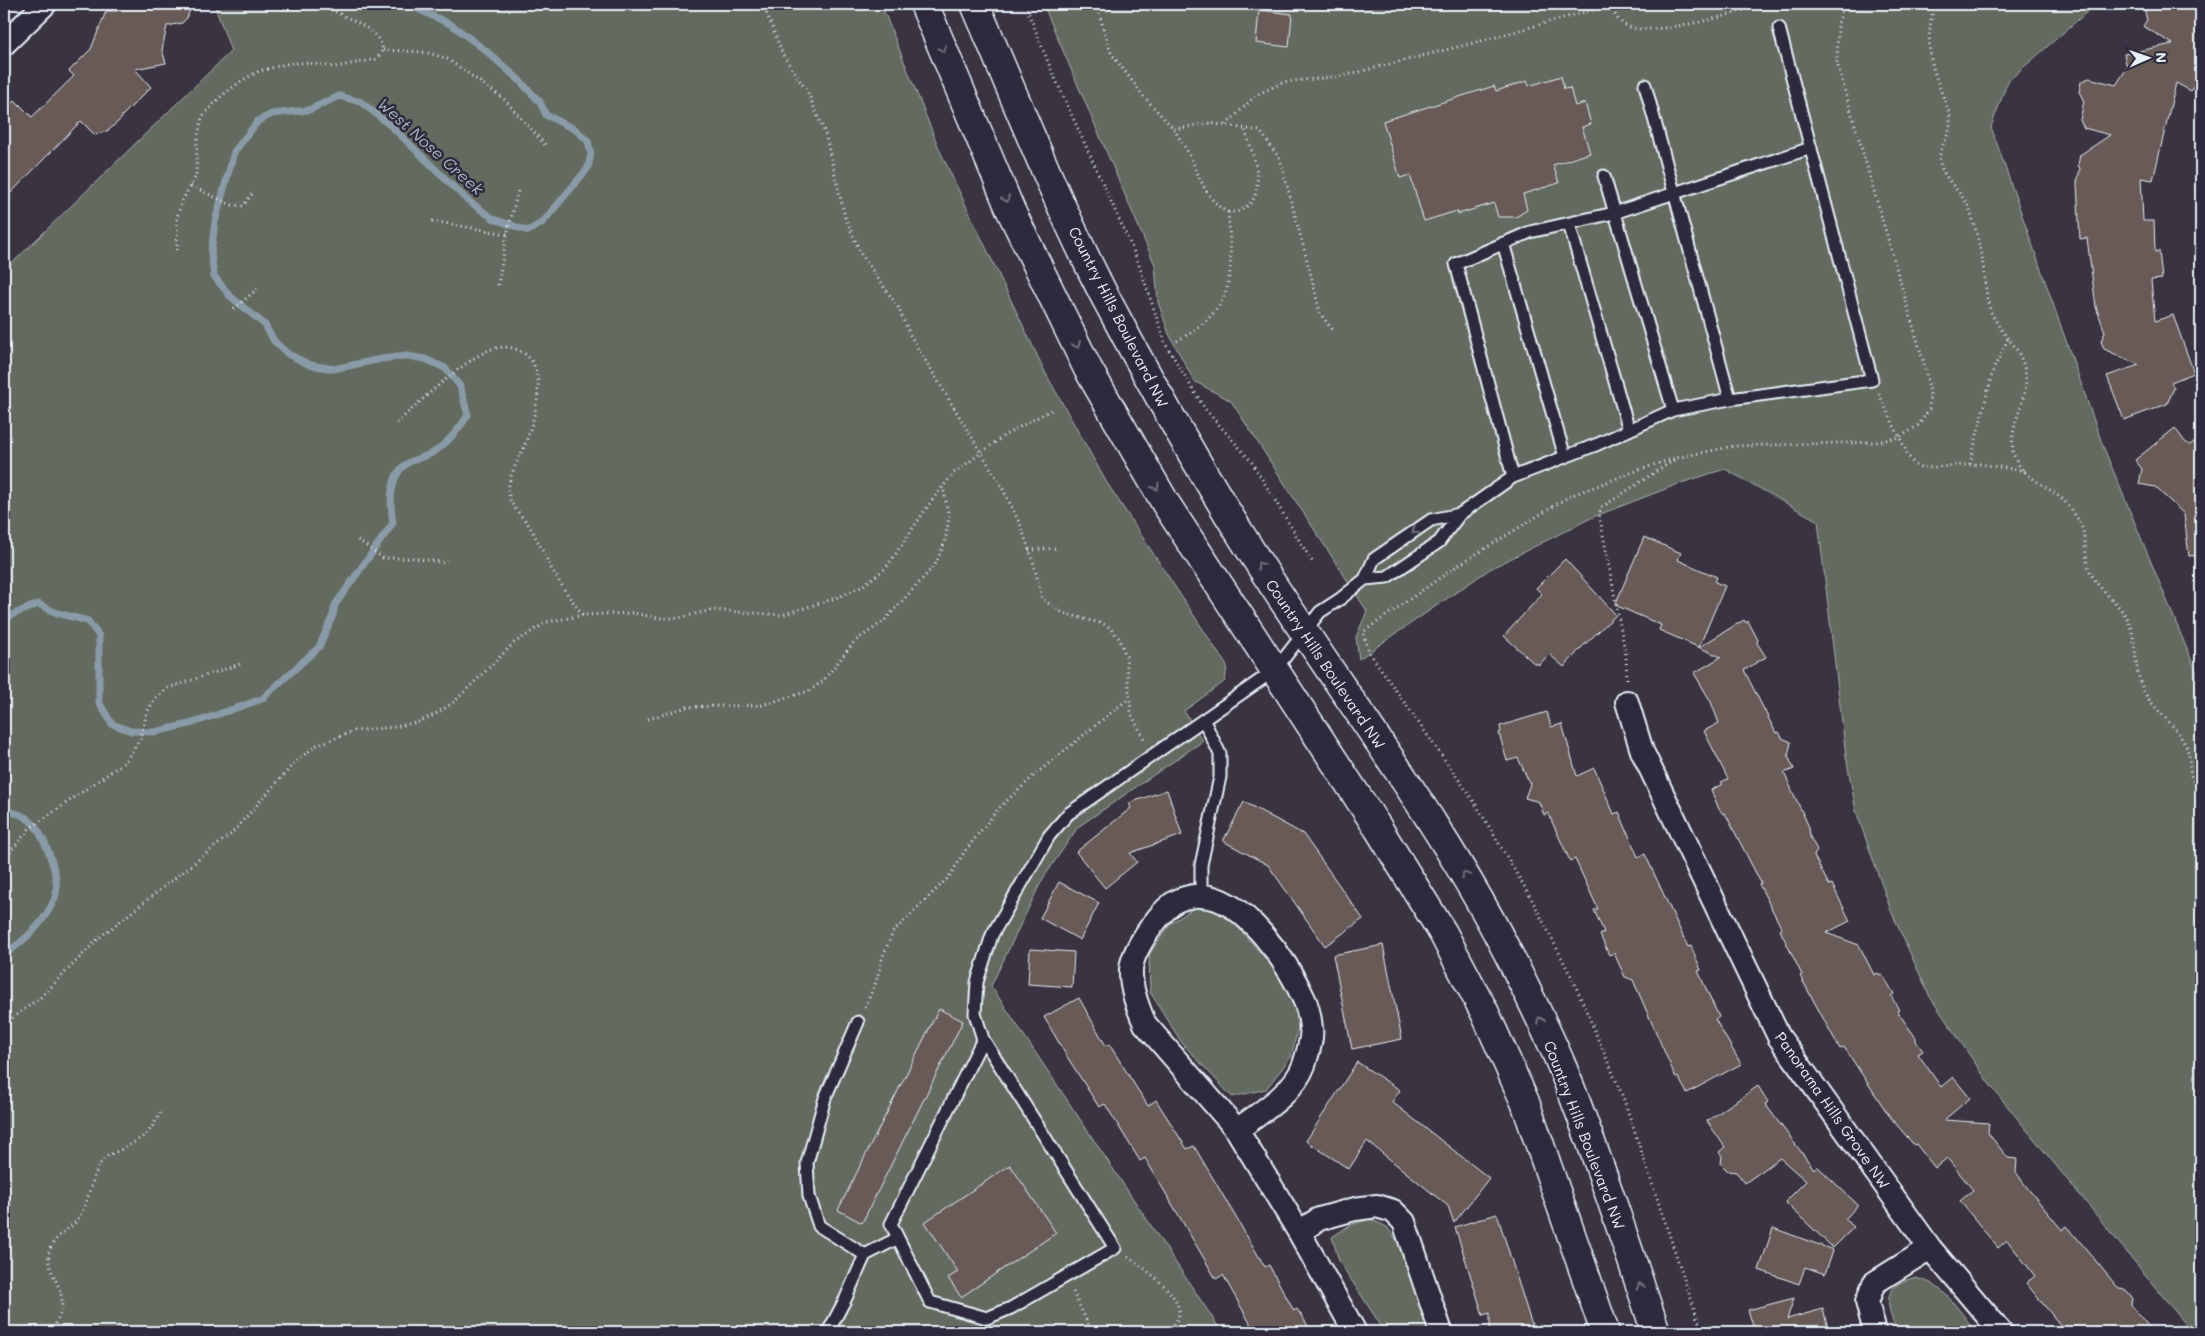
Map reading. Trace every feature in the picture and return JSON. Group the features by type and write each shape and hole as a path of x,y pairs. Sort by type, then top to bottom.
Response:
{"main road":[{"path":"924,4 1011,211 1088,369 1166,504 1388,844 1443,933 1485,1013 1525,1102 1605,1332"},
{"name":"Country Hills Boulevard NW","path":"975,4 1053,186 1102,291 1184,441 1305,634 1437,830 1475,892 1515,967 1562,1066 1604,1177 1656,1332"}],"street":[{"path":"4,44 45,4"},
{"name":"Panorama Hills Grove NW","path":"1628,702 1642,752 1779,1037 1930,1248 2002,1332"},
{"path":"1237,1130 1284,1095 1304,1066 1312,1031 1305,1000 1275,949 1239,911 1214,898 1201,896 1174,902 1156,920 1141,942 1131,969 1138,1008 1146,1024 1237,1130 1299,1232 1355,1332"},
{"path":"1299,1232 1319,1219 1355,1209 1377,1206 1393,1211 1404,1222 1441,1332"},
{"path":"1875,1332 1867,1302 1874,1283 1930,1248"}],"lane":[{"path":"1365,579 1387,577 1439,542 1460,514 1514,476 1565,457 1673,410 1730,399 1872,380 1779,28"},
{"path":"1645,85 1730,399"},
{"path":"1514,476 1456,264 1503,242 1530,232 1614,213 1810,148"},
{"path":"1604,176 1673,410"},
{"path":"1569,224 1629,430"},
{"path":"1503,242 1565,457"},
{"path":"983,1039 891,1224 930,1302 987,1318 1011,1308 1115,1248 983,1039 975,1014 977,982 992,935 1049,836 1068,814 1275,670 1305,634 1320,612 1340,600 1365,579 1374,559 1431,520 1460,514"},
{"path":"1201,896 1201,865 1220,777 1220,754 1204,721"},
{"path":"858,1022 825,1098 807,1163 809,1196 819,1226 865,1255"},
{"path":"828,1332 865,1255 898,1238"}],"path":[{"path":"323,4 371,31 381,40 384,50"},
{"path":"763,4 782,55 808,93 825,133 845,217 861,254 898,307 910,334 982,453 1017,516 1029,550 1042,599 1063,613 1107,626 1119,638 1126,656 1129,698 1134,720 1140,734 1154,753"},
{"path":"1025,4 1050,66 1137,259 1166,345 1204,409 1250,461 1313,563"},
{"path":"1096,4 1111,53 1145,98 1174,129 1211,200 1223,211 1238,211 1249,204 1257,190 1257,171 1244,128"},
{"path":"1225,125 1256,95 1284,82 1343,76 1485,40 1612,4 1614,15 1627,26 1647,29 1671,28 1735,13 1760,4"},
{"path":"1934,4 1929,54 1949,112 1951,125 1939,155 1940,164 1968,207 1975,227 1987,298 1992,315 2019,352 2025,372 2025,392 2013,428 2012,445 2016,458 2021,468 2065,502 2078,520 2084,532 2088,566 2094,579 2125,616 2130,625 2141,684 2148,699 2179,732 2187,746 2192,782 2201,793"},
{"path":"2052,4 2057,4"},
{"path":"384,50 424,52 446,58 503,98 548,147"},
{"path":"177,250 177,217 182,201 196,176 197,141 202,117 219,98 240,81 259,71 290,63 308,63 335,67 357,64 378,59 384,50"},
{"path":"1174,129 1210,123 1260,131 1280,159 1312,275 1320,313 1334,332"},
{"path":"191,186 232,204 243,206 252,194"},
{"path":"498,285 518,191"},
{"path":"1177,341 1199,329 1213,315 1229,289 1232,256 1228,212"},
{"path":"432,221 508,234"},
{"path":"234,309 257,288"},
{"path":"1970,464 1993,370 2009,337"},
{"path":"397,423 443,383 489,350 508,347 525,352 533,361 537,374 536,402 528,436 508,485 510,498 537,539 564,592 583,615"},
{"path":"1872,380 1908,457 1915,465 1922,468 1933,468 1980,464 2026,472"},
{"path":"4,1024 41,997 100,937 231,834 297,760 317,745 354,731 395,727 418,722 434,715 454,702 514,643 547,622 583,615 634,614 658,618 679,618 712,610 782,615 836,598 861,587 886,568 954,473 1005,435 1053,409"},
{"path":"1628,702 1626,657 1599,513 1602,507 1676,458"},
{"path":"648,719 687,707 762,704 809,691 823,681 854,642 884,621 935,565 945,542 949,517 943,487"},
{"path":"359,541 383,558 447,561"},
{"path":"1029,550 1059,548"},
{"path":"1363,632 1369,652 1475,804 1530,896 1573,980 1623,1097 1702,1332"},
{"path":"4,872 10,852 29,829 125,762 140,739 146,716 156,698 168,688 240,664"},
{"path":"858,1022 876,982 883,956 893,932 949,877 965,851 998,809 1037,773 1129,698"},
{"path":"49,1332 55,1325 62,1310 62,1294 52,1272 48,1254 54,1240 79,1218 103,1160 148,1134 162,1109"},
{"path":"1115,1248 1148,1270 1176,1301 1179,1315 1170,1332"},
{"path":"1066,1276 1092,1332"}],"green space":[{"path":"214,4 881,4 940,151 1046,374 1107,483 1227,666 1225,681 1184,711 1203,741 1078,827 1042,880 991,986 1222,1332 4,1332 4,271 231,51"},
{"path":"1043,4 2096,4 2008,81 1991,127 2103,446 2201,683 2201,1332 2192,1332 1990,1085 1930,997 1891,911 1856,811 1846,756 1818,521 1725,469 1681,483 1593,517 1490,569 1359,659 1356,637 1367,611 1231,401 1194,381 1169,334 1158,302 1155,265"},
{"path":"1197,906 1215,908 1227,915 1286,982 1301,1015 1291,1057 1266,1089 1232,1097 1182,1043 1150,992 1149,955 1170,924"},
{"path":"1370,1219 1387,1227 1401,1246 1429,1332 1385,1332 1339,1261 1332,1237 1350,1225"},
{"path":"1913,1278 1933,1284 1941,1290 1976,1332 1896,1332 1889,1306 1891,1292 1902,1282"}],"building":[{"path":"119,4 192,4 187,18 182,23 167,26 162,50 166,63 135,69 151,87 122,118 109,130 95,135 81,121 4,200 4,111 15,100 32,117 74,76 69,71 91,49 106,11 117,11"},
{"path":"2143,4 2201,4 2201,73 2191,91 2176,83 2153,180 2141,178 2143,221 2154,221 2155,252 2159,251 2162,279 2151,280 2155,321 2173,315 2194,373 2171,382 2174,388 2167,404 2124,420 2107,376 2139,365 2104,349 2101,341 2105,332 2096,307 2087,238 2080,239 2077,183 2080,155 2110,135 2084,128 2080,120 2084,101 2079,92 2081,82 2089,78 2116,85 2127,68 2124,54 2173,44 2143,26 2147,20"},
{"path":"1259,10 1292,14 1289,47 1256,43"},
{"path":"1561,76 1564,89 1570,88 1575,106 1585,103 1591,124 1582,127 1590,153 1553,165 1559,183 1523,194 1527,210 1516,217 1498,217 1494,203 1458,214 1457,211 1424,221 1410,175 1400,178 1383,121 1494,86 1496,91 1527,81 1529,86"},
{"path":"2175,428 2185,442 2190,445 2194,442 2201,452 2201,555 2189,556 2184,514 2155,487 2139,484 2142,469 2135,460"},
{"path":"1644,537 1681,553 1678,560 1717,577 1715,582 1725,586 1699,647 1744,620 1746,623 1748,621 1758,640 1757,643 1766,657 1744,670 1776,733 1779,732 1782,738 1791,742 1788,756 1794,769 1784,773 1809,827 1810,837 1817,850 1814,856 1829,885 1832,884 1850,921 1826,933 1859,945 1874,975 1882,974 1894,994 1891,996 1899,1010 1897,1011 1923,1051 1918,1054 1941,1087 1953,1077 1970,1098 1944,1120 1989,1123 1988,1133 2008,1158 2017,1159 2016,1172 2025,1185 2062,1230 2067,1226 2119,1289 2126,1290 2132,1297 2131,1305 2153,1332 2066,1332 2026,1283 2035,1276 2007,1240 1998,1248 1960,1201 1973,1190 1947,1158 1935,1168 1916,1144 1914,1145 1890,1117 1844,1047 1840,1049 1800,976 1802,975 1780,930 1782,929 1759,884 1761,883 1725,813 1723,814 1719,809 1711,790 1728,779 1704,731 1719,723 1711,702 1694,673 1721,657 1659,630 1661,625 1615,605"},
{"path":"1565,559 1616,615 1564,667 1549,654 1539,665 1538,663 1536,665 1504,636 1542,594 1536,588"},
{"path":"1547,712 1551,727 1562,724 1577,776 1594,768 1614,814 1619,812 1638,857 1645,854 1688,947 1691,946 1701,970 1698,971 1719,1017 1715,1019 1741,1064 1687,1093 1678,1077 1676,1078 1633,980 1625,977 1614,953 1609,955 1600,935 1604,932 1594,910 1598,909 1575,859 1570,861 1548,813 1544,815 1539,802 1525,798 1530,784 1518,758 1507,761 1499,733 1501,732 1500,726"},
{"path":"1167,790 1182,835 1130,853 1137,862 1105,888 1076,852 1131,808 1129,803"},
{"path":"1244,802 1303,834 1363,919 1325,946 1268,865 1223,841"},
{"path":"1059,882 1099,903 1080,940 1040,918"},
{"path":"1383,945 1402,1039 1352,1049 1333,955"},
{"path":"1030,949 1074,952 1072,987 1028,984"},
{"path":"1079,998 1106,1046 1109,1044 1148,1106 1156,1100 1187,1149 1194,1146 1265,1267 1269,1265 1294,1311 1297,1309 1312,1332 1255,1332 1223,1275 1216,1279 1145,1158 1140,1161 1105,1104 1099,1107 1044,1017"},
{"path":"939,1009 963,1021 862,1223 838,1210"},
{"path":"1357,1062 1400,1090 1392,1102 1489,1178 1454,1223 1448,1206 1367,1141 1349,1169 1306,1141"},
{"path":"1758,1086 1768,1102 1765,1104 1814,1169 1817,1166 1858,1205 1845,1219 1854,1227 1833,1248 1785,1202 1806,1181 1780,1158 1745,1183 1736,1172 1728,1171 1721,1164 1722,1156 1719,1152 1725,1147 1707,1121"},
{"path":"1010,1165 1056,1233 961,1297 948,1278 958,1272 925,1222"},
{"path":"1497,1214 1534,1332 1490,1332 1490,1313 1483,1315 1455,1227"},
{"path":"1773,1228 1833,1250 1825,1274 1805,1267 1799,1284 1759,1270"},
{"path":"1794,1298 1787,1319 1823,1309 1829,1332 1755,1332 1748,1310"}],"waterway":[{"name":"West Nose Creek","path":"4,620 38,604 57,613 88,621 99,636 99,702 112,724 131,731 155,732 193,723 262,699 319,647 333,615 335,605 393,523 391,508 393,484 400,470 409,462 433,453 454,434 468,415 460,386 445,368 425,359 407,356 381,359 334,369 310,365 288,354 274,341 265,325 230,296 214,276 211,253 215,222 234,152 258,121 272,114 309,110 339,96 361,102 391,126 466,199 494,219 528,231 543,222 588,168 591,154 588,141 576,130 546,115 540,102 517,78 485,50 452,25 407,4"},
{"name":"West Nose Creek","path":"4,811 24,816 35,826 46,845 54,869 57,890 51,907 40,923 27,937 4,955"}]}
